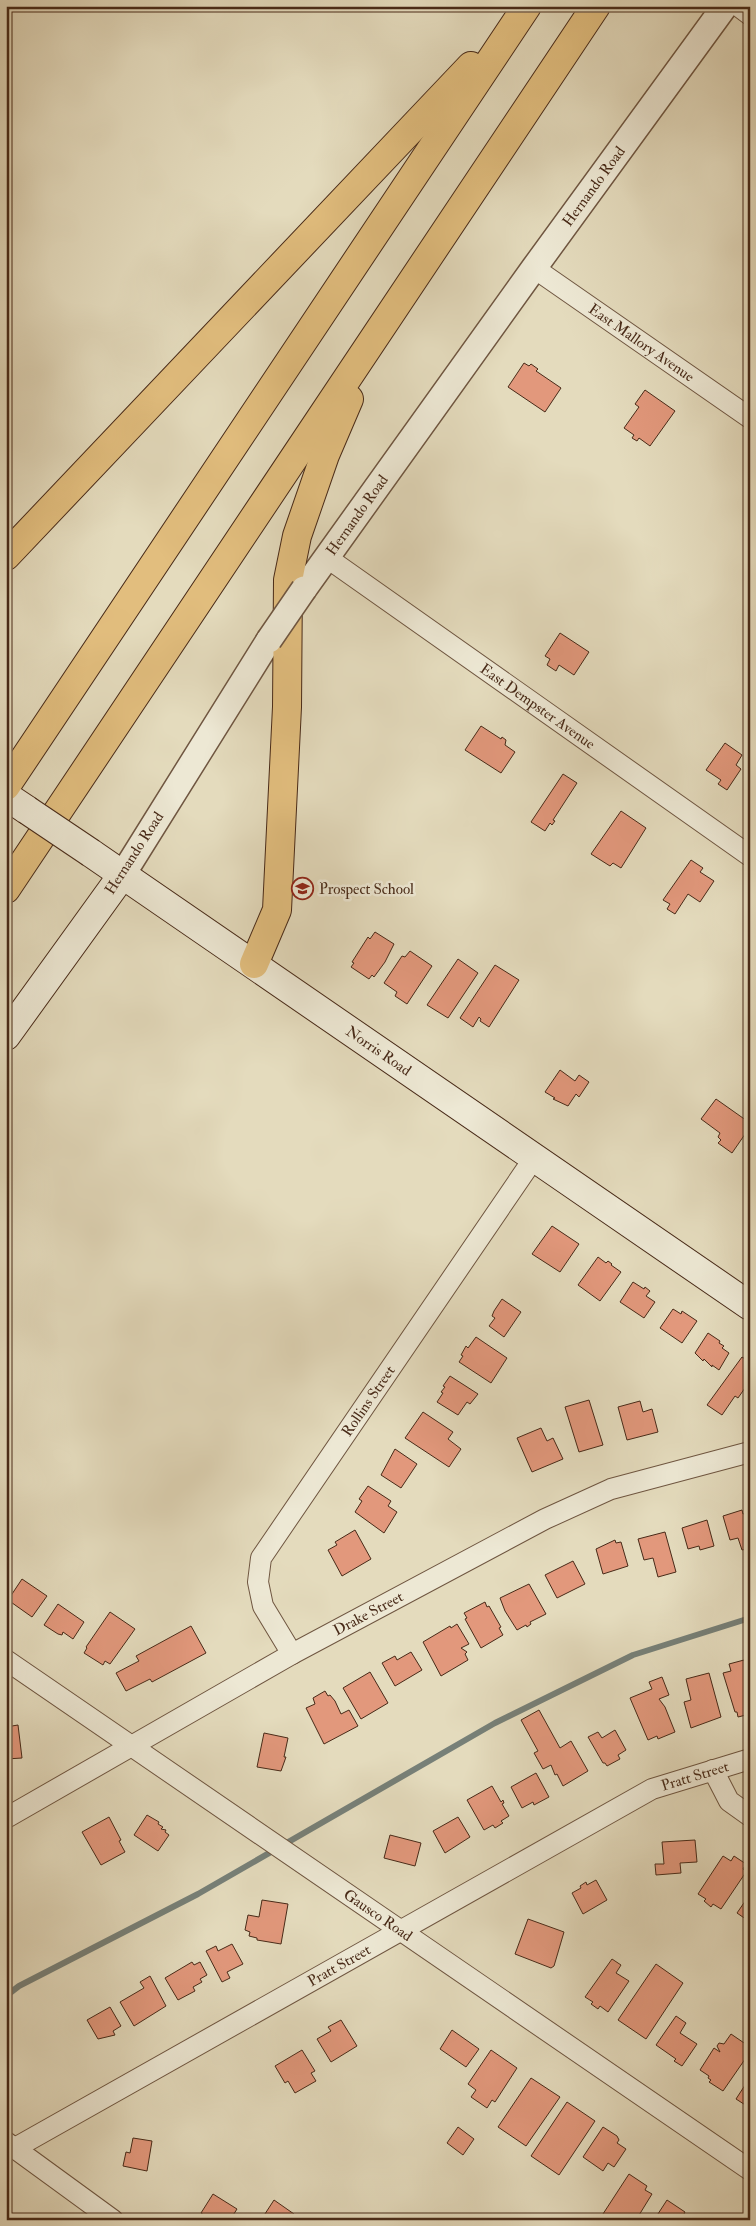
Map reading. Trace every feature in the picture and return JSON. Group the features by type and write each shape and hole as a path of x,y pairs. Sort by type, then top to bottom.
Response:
{"highway":[{"path":"6,889 596,6"},
{"path":"6,556 525,8"},
{"path":"6,786 525,8"},
{"path":"254,964 277,910 287,707 288,580 297,536 326,455 374,340"}],"main road":[{"name":"Norris Road","path":"6,796 123,874 750,1306"},
{"name":"Hernando Road","path":"6,1036 123,874"}],"street":[{"name":"Hernando Road","path":"123,874 269,640 304,589 725,6"},
{"path":"738,6 750,15"},
{"name":"East Mallory Avenue","path":"534,268 750,418"},
{"name":"East Dempster Avenue","path":"326,558 750,856"},
{"name":"Rollins Street","path":"292,1654 263,1606 258,1582 261,1558 534,1158"},
{"name":"Drake Street","path":"6,1818 292,1654 544,1519 603,1493 750,1452"},
{"name":"Gausco Road","path":"6,1660 750,2170"},
{"name":"Pratt Street","path":"11,2145 652,1788 750,1759"},
{"path":"713,1770 729,1801 750,1816"},
{"path":"11,2145 113,2220"}],"building":[{"path":"524,363 529,366 531,364 538,369 536,371 561,388 545,412 508,387"},
{"path":"645,390 675,411 650,446 639,438 637,441 632,438 634,435 624,428 639,407 635,404"},
{"path":"560,633 589,652 574,675 559,665 556,671 547,665 550,659 545,656"},
{"path":"481,726 501,739 502,737 506,740 505,745 515,752 501,773 465,750"},
{"path":"725,743 742,755 736,765 741,769 727,790 718,784 721,780 706,770"},
{"path":"563,774 577,783 553,820 555,821 552,825 550,823 545,831 531,822"},
{"path":"621,811 646,828 621,868 613,863 610,866 591,854"},
{"path":"691,860 703,868 700,872 714,881 700,902 688,894 675,914 667,909 670,904 663,900"},
{"path":"375,932 394,944 385,962 374,977 372,975 369,979 351,967 354,963 352,962 368,937 370,939"},
{"path":"410,951 432,966 407,1004 395,996 397,992 384,983 402,956 405,957"},
{"path":"458,959 478,973 448,1018 427,1005"},
{"path":"495,965 519,980 489,1027 480,1021 479,1017 473,1027 460,1018"},
{"path":"560,1070 575,1081 579,1075 589,1082 579,1097 576,1094 568,1106 553,1099 555,1098 545,1092"},
{"path":"716,1099 750,1123 750,1127 732,1153 718,1143 721,1140 718,1137 720,1133 701,1119"},
{"path":"552,1226 579,1244 560,1272 532,1254"},
{"path":"598,1257 606,1263 608,1261 621,1272 600,1301 578,1285"},
{"path":"633,1282 650,1291 646,1296 655,1302 644,1318 620,1302"},
{"path":"502,1299 521,1312 504,1337 489,1326 495,1318 492,1316 494,1311"},
{"path":"673,1309 681,1314 682,1311 697,1321 682,1343 660,1328"},
{"path":"708,1333 720,1341 719,1343 724,1346 722,1348 729,1353 719,1370 712,1365 712,1367 704,1359 703,1361 695,1353"},
{"path":"476,1337 507,1358 491,1383 459,1362 466,1346 468,1348"},
{"path":"742,1357 750,1362 750,1391 745,1388 738,1398 735,1396 722,1415 707,1405"},
{"path":"450,1376 478,1394 470,1404 467,1402 458,1415 437,1402 443,1393 441,1392 445,1387 443,1386"},
{"path":"589,1400 603,1445 579,1452 565,1407"},
{"path":"640,1401 643,1412 652,1409 658,1432 627,1440 618,1407"},
{"path":"423,1412 453,1432 448,1439 461,1449 449,1467 405,1438"},
{"path":"541,1428 547,1441 553,1438 563,1459 532,1472 517,1438"},
{"path":"395,1449 417,1464 401,1488 381,1475"},
{"path":"368,1486 391,1501 388,1506 397,1512 384,1533 355,1512 362,1501 359,1499"},
{"path":"742,1510 743,1514 750,1512 750,1548 742,1550 738,1538 730,1540 723,1516"},
{"path":"707,1520 714,1546 700,1550 699,1546 688,1549 682,1528"},
{"path":"355,1530 371,1559 342,1576 328,1550 337,1545 335,1542"},
{"path":"665,1532 676,1572 658,1577 653,1558 644,1560 638,1539"},
{"path":"615,1540 616,1543 621,1542 628,1566 603,1574 596,1549"},
{"path":"573,1561 585,1584 557,1598 545,1575"},
{"path":"6,1568 11,1571 6,1579"},
{"path":"22,1579 47,1596 32,1617 8,1600"},
{"path":"529,1584 546,1614 530,1622 531,1624 527,1627 526,1625 517,1630 505,1611 500,1598"},
{"path":"485,1602 501,1627 499,1628 503,1635 481,1648 465,1619 467,1618 464,1613"},
{"path":"58,1604 84,1622 73,1639 63,1632 62,1635 58,1634 44,1625"},
{"path":"110,1612 135,1629 110,1664 105,1661 103,1665 84,1653 86,1647"},
{"path":"457,1624 469,1644 461,1648 467,1652 465,1654 468,1660 441,1676 423,1642 450,1626 451,1628"},
{"path":"191,1626 206,1653 152,1682 150,1679 126,1691 116,1673 139,1661 136,1656"},
{"path":"411,1652 422,1670 395,1686 382,1663 395,1656 397,1660"},
{"path":"744,1660 746,1667 750,1666 750,1714 738,1717 723,1673 731,1671 729,1664"},
{"path":"370,1672 388,1703 361,1719 343,1688"},
{"path":"709,1673 721,1717 691,1728 684,1702 691,1700 686,1679"},
{"path":"662,1677 669,1695 659,1699 665,1707 675,1732 658,1739 657,1736 648,1740 630,1698 652,1689 649,1682"},
{"path":"325,1691 335,1701 341,1714 349,1710 358,1726 324,1744 306,1708 315,1704 313,1698"},
{"path":"539,1710 560,1748 571,1741 588,1771 563,1786 551,1765 543,1769 534,1753 538,1751 521,1720"},
{"path":"18,1725 22,1758 6,1759 6,1727"},
{"path":"615,1730 626,1750 618,1755 620,1759 607,1766 603,1763 588,1737 598,1732 602,1738"},
{"path":"264,1733 288,1738 284,1757 286,1757 281,1771 257,1767"},
{"path":"536,1773 549,1797 534,1805 533,1802 522,1808 511,1787"},
{"path":"492,1786 501,1802 503,1800 504,1803 502,1804 509,1816 495,1828 493,1825 484,1830 467,1800"},
{"path":"147,1815 159,1822 158,1824 163,1827 161,1829 166,1830 165,1832 169,1835 158,1851 134,1835"},
{"path":"109,1817 125,1852 101,1865 82,1832"},
{"path":"458,1817 470,1837 445,1853 433,1831"},
{"path":"390,1835 421,1843 415,1866 384,1858"},
{"path":"695,1840 697,1862 680,1863 681,1873 656,1875 655,1864 664,1864 662,1842"},
{"path":"723,1856 731,1861 734,1856 746,1864 743,1869 746,1872 721,1909 713,1904 711,1907 704,1901 706,1899 698,1894"},
{"path":"596,1880 607,1900 583,1914 572,1893 581,1888 580,1886 586,1882 587,1885"},
{"path":"750,1894 750,1922 737,1913"},
{"path":"262,1900 288,1904 281,1944 257,1940 257,1938 249,1936 250,1932 245,1930 248,1915 259,1917"},
{"path":"528,1919 564,1932 554,1966 551,1968 515,1954"},
{"path":"232,1944 243,1964 227,1972 230,1978 222,1982 206,1951 216,1946 218,1951"},
{"path":"612,1959 621,1965 616,1973 629,1981 608,2012 600,2006 598,2009 591,2004 593,2002 585,1997"},
{"path":"192,1962 194,1965 200,1962 207,1975 200,1979 202,1982 193,1987 195,1991 178,2000 165,1978"},
{"path":"656,1964 683,1983 646,2039 618,2020"},
{"path":"150,1976 166,2006 134,2026 120,2002 144,1988 140,1982"},
{"path":"110,2007 121,2026 113,2031 115,2035 98,2039 87,2020"},
{"path":"676,2016 686,2023 680,2033 697,2044 682,2066 674,2061 676,2059 656,2045"},
{"path":"341,2020 357,2046 331,2062 317,2039 331,2031 328,2027"},
{"path":"452,2030 479,2049 466,2067 440,2049"},
{"path":"731,2034 750,2047 750,2052 723,2091 709,2082 711,2080 708,2078 709,2076 700,2070 714,2048 720,2052 717,2046 719,2043 724,2044"},
{"path":"302,2050 315,2071 311,2073 316,2081 295,2093 288,2081 285,2083 275,2066"},
{"path":"491,2050 517,2068 495,2102 492,2100 487,2108 471,2097 476,2090 468,2084"},
{"path":"531,2078 560,2097 526,2146 498,2127"},
{"path":"750,2079 750,2108 736,2099"},
{"path":"567,2102 595,2121 559,2175 531,2156"},
{"path":"458,2127 474,2139 463,2155 447,2143"},
{"path":"603,2127 617,2136 619,2140 617,2143 626,2149 614,2167 608,2163 603,2171 583,2157"},
{"path":"133,2138 152,2141 147,2171 123,2166 126,2152 130,2153"},
{"path":"629,2174 647,2186 645,2190 652,2194 636,2220 605,2220 601,2217"},
{"path":"213,2194 237,2209 230,2220 211,2220 201,2213"},
{"path":"274,2200 294,2214 300,2220 261,2220"},
{"path":"667,2200 685,2212 683,2216 688,2220 654,2220"}],"waterway":[{"path":"6,1996 19,1986 198,1894 495,1723 633,1655 750,1618"}],"place":[{"name":"Prospect School","path":"303,889"}]}
